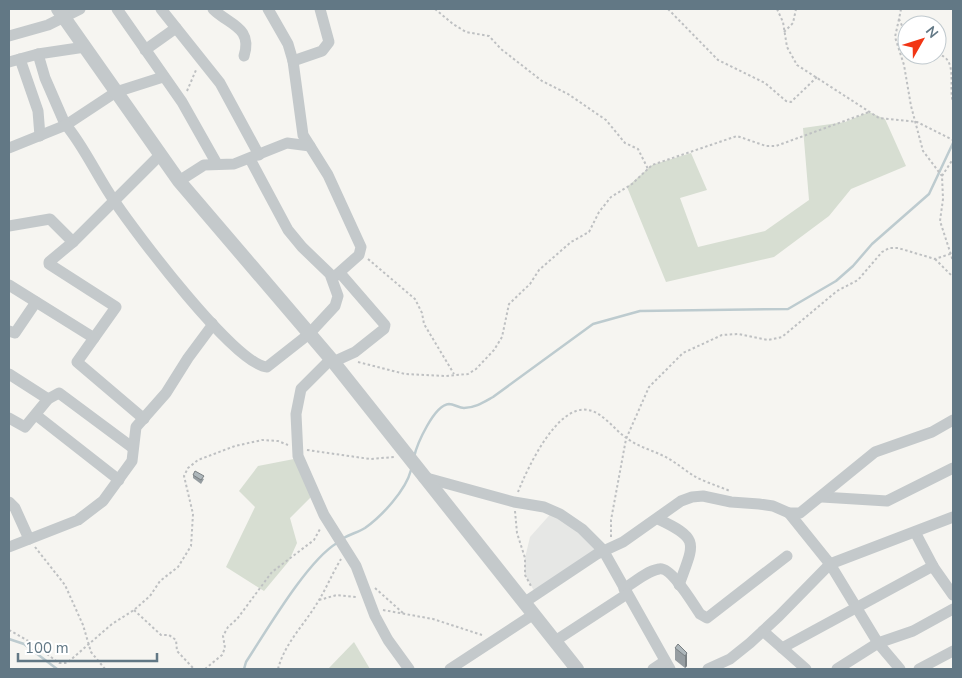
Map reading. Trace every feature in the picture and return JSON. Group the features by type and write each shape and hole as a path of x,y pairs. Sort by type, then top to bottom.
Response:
{"street":[{"path":"9,36 61,13 80,9"},
{"path":"117,9 182,102 217,164"},
{"path":"161,9 201,58 229,97 254,157 293,236 337,276 385,325 384,329 374,337 347,356 332,360 304,383 296,414 298,456 324,515 346,549 388,640 408,669"},
{"path":"213,9 242,31 247,44 244,56"},
{"path":"38,54 45,78 65,124 115,202 163,266 212,323 234,347 251,361 263,367 273,363 309,334 338,301 337,276 362,251 328,175 301,127 294,61 288,44 268,9"},
{"path":"294,61 322,51 329,42 320,9"},
{"path":"61,13 179,181 332,360 577,669"},
{"path":"146,50 176,28"},
{"path":"9,62 38,54 85,47"},
{"path":"20,59 38,110 40,136"},
{"path":"9,148 65,124 116,92 163,77"},
{"path":"179,181 204,165 234,164 288,143 310,146"},
{"path":"144,419 77,362 116,308 49,264 49,262 115,202 160,155"},
{"path":"9,226 50,220 73,242"},
{"path":"9,285 94,338"},
{"path":"9,331 15,332 36,302"},
{"path":"9,548 84,517 103,501 132,461 134,430 166,393 212,323"},
{"path":"9,374 48,398"},
{"path":"11,424 25,427 48,398 57,393 62,394 133,448"},
{"path":"36,415 119,480"},
{"path":"524,602 658,519 681,501 703,496 732,502 773,506 789,513 800,513 822,498 846,474 875,452 932,432 953,420"},
{"path":"822,498 887,501 953,468"},
{"path":"423,477 514,502 544,507 560,514 607,549 625,591 668,665 653,669"},
{"path":"9,502 15,508 30,539"},
{"path":"789,513 830,564 878,643 898,669"},
{"path":"658,519 678,528 687,535 690,541 689,556 679,585"},
{"path":"708,669 730,659 763,631 830,564 952,519"},
{"path":"915,532 933,566 953,595"},
{"path":"556,641 625,591 661,568 672,574 700,614 707,618 787,556"},
{"path":"782,648 933,566"},
{"path":"837,669 878,643 913,631 953,609"},
{"path":"450,669 534,614"},
{"path":"763,631 806,669"},
{"path":"919,669 953,651"},
{"path":"730,659 738,669"}],"path":[{"path":"435,9 466,32 490,36 501,49 542,81 568,94 606,120 625,142 638,149 648,169"},
{"path":"668,9 718,60 765,83 786,101 791,102 818,76"},
{"path":"777,9 783,22 787,47 797,65 818,76 879,118 917,122 953,140"},
{"path":"784,32 793,23 796,9"},
{"path":"897,28 894,37 897,45"},
{"path":"182,102 201,58"},
{"path":"947,60 952,73 953,102"},
{"path":"904,65 911,106 917,122 923,151 942,176 943,199 940,222 952,253 953,261"},
{"path":"347,356 366,366 405,374 468,374 476,369 494,350 502,337 509,304 555,255 571,242 589,232 599,212 611,197 632,184 652,165 737,136 766,146 776,146 869,112"},
{"path":"942,176 953,159"},
{"path":"607,549 626,439 649,387 684,353 722,335 738,334 768,340 782,336 837,291 858,280 882,252 889,248 898,248 935,259 953,277"},
{"path":"362,251 374,266 415,300 422,313 424,324 454,375"},
{"path":"935,259 952,253"},
{"path":"536,594 524,575 525,558 517,533 514,502 524,478 543,443 560,420 576,410 589,410 597,414 626,439 640,447 668,458 695,476 731,491"},
{"path":"9,630 32,643 58,663 67,662 112,624 134,610 150,596 160,580 178,568 191,546 193,514 184,476 188,468 198,460"},
{"path":"205,669 222,655 225,648 223,636 228,627 237,619 272,572 314,540 323,524 324,515"},
{"path":"30,539 65,585 83,625 91,652 105,669"},
{"path":"278,669 290,642 319,600 346,549"},
{"path":"372,585 403,614"},
{"path":"319,600 337,596 354,596 371,605 403,614 434,619 494,639"},
{"path":"134,610 161,635 169,635 176,640 177,651 194,669"},
{"path":"9,669 22,669"}],"shaded area":[{"path":"869,112 885,119 906,166 851,189 829,216 774,257 666,282 627,187 652,165 691,153 707,190 680,198 698,247 765,231 809,200 803,128 845,122"},
{"path":"294,459 311,497 290,518 297,543 289,561 264,591 226,567 255,507 239,491 258,466"},
{"path":"555,509 603,547 536,594 525,575 525,558 530,537"},
{"path":"354,642 370,669 328,669"}],"building":[{"path":"195,471 204,476 201,480 193,475"},
{"path":"678,644 687,653 685,656 675,648"}],"waterway":[{"path":"414,457 427,426 443,406 449,404 468,408 486,401 593,324 640,311 788,309 836,281 853,266 872,244 929,194 953,143"},
{"path":"344,538 365,528 386,510 399,494 411,470"},
{"path":"244,669 246,662 276,615 301,580 325,552 337,543"},
{"path":"9,639 24,644 57,669"}]}
